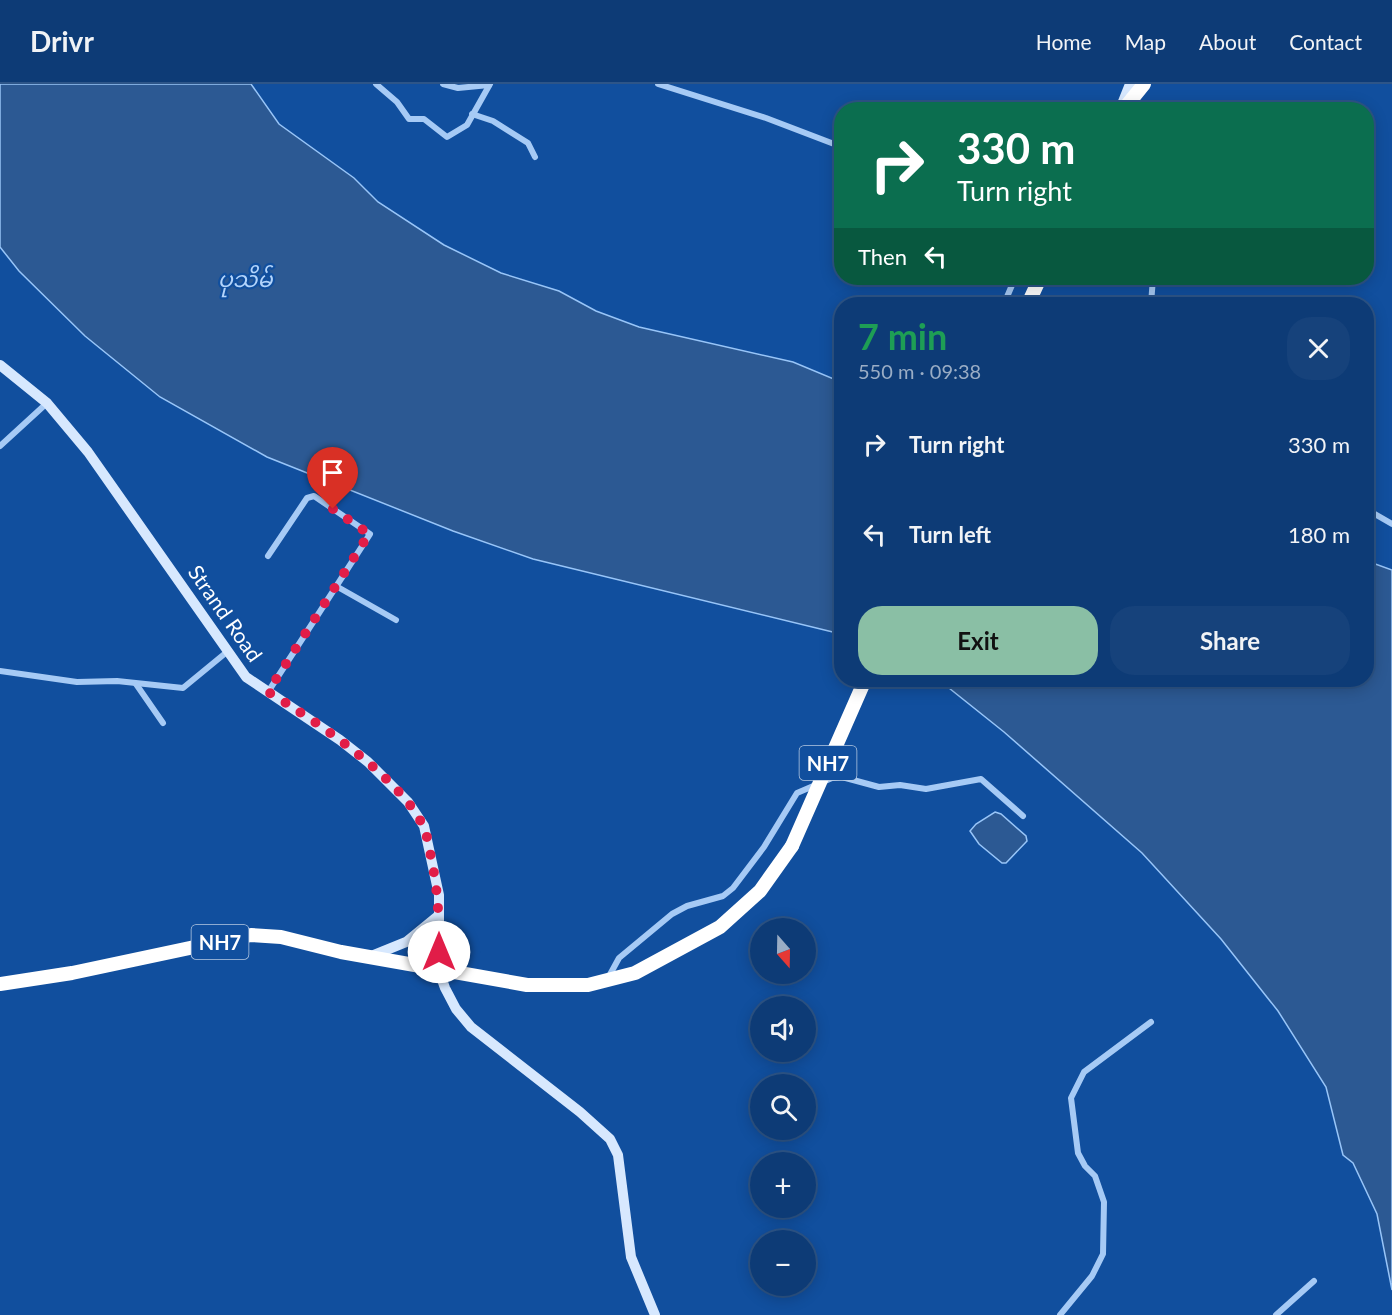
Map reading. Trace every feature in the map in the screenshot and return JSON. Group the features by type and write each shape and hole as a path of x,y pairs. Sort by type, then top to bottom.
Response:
{"highway":[{"path":"1128,102 1144,84"},
{"name":"NH7","path":"0,984 72,973 251,935 281,937 439,971 527,985 588,985 635,973 720,927 760,891 792,846 862,687"}],"main road":[{"path":"1124,102 1130,84"},
{"name":"Strand Road","path":"0,365 47,403 88,452 246,677 340,740 368,762 408,802 424,826 439,895 439,971"},
{"path":"369,957 406,942 439,915"},
{"path":"439,971 445,988 471,1027 580,1112 610,1139 618,1155 631,1257 655,1315"}],"street":[{"path":"376,84 397,102 409,119 424,119 443,137 462,130 489,85"},
{"path":"443,84 458,88 489,85"},
{"path":"658,84 766,118 834,144"},
{"path":"472,114 493,121 528,143 535,157"},
{"path":"0,446 47,403"},
{"path":"268,556 303,504 314,496 369,534 268,692"},
{"path":"1374,514 1392,524"},
{"path":"336,586 396,620"},
{"path":"0,671 77,682 183,688 229,651"},
{"path":"136,684 163,723"},
{"path":"607,980 619,958 672,914 687,906 723,896 733,888 764,847 797,793 832,778 842,777 879,787 900,785 926,789 981,779 1023,816"},
{"path":"1060,1315 1092,1276 1103,1254 1104,1202 1095,1176 1085,1166 1078,1153 1071,1098 1084,1072 1151,1022"},
{"path":"1276,1315 1314,1281"}],"water":[{"name":"ပုသိမ်","path":"0,84 251,84 279,124 354,178 378,202 444,245 501,273 559,291 596,311 639,327 793,362 834,379 834,632 533,559 453,531 267,457 160,397 85,336 19,271 0,247"},
{"path":"1374,564 1392,570 1392,1290 1377,1214 1353,1163 1343,1155 1326,1087 1278,1011 1221,939 1142,853 1004,732 948,687 1374,687"},
{"path":"995,812 1001,814 1026,836 1027,841 1006,863 1002,863 979,844 970,831 976,824"}],"route":[{"path":"333,509 369,534 268,692 305,714 368,762 408,802 424,826 439,895 439,952"}]}
